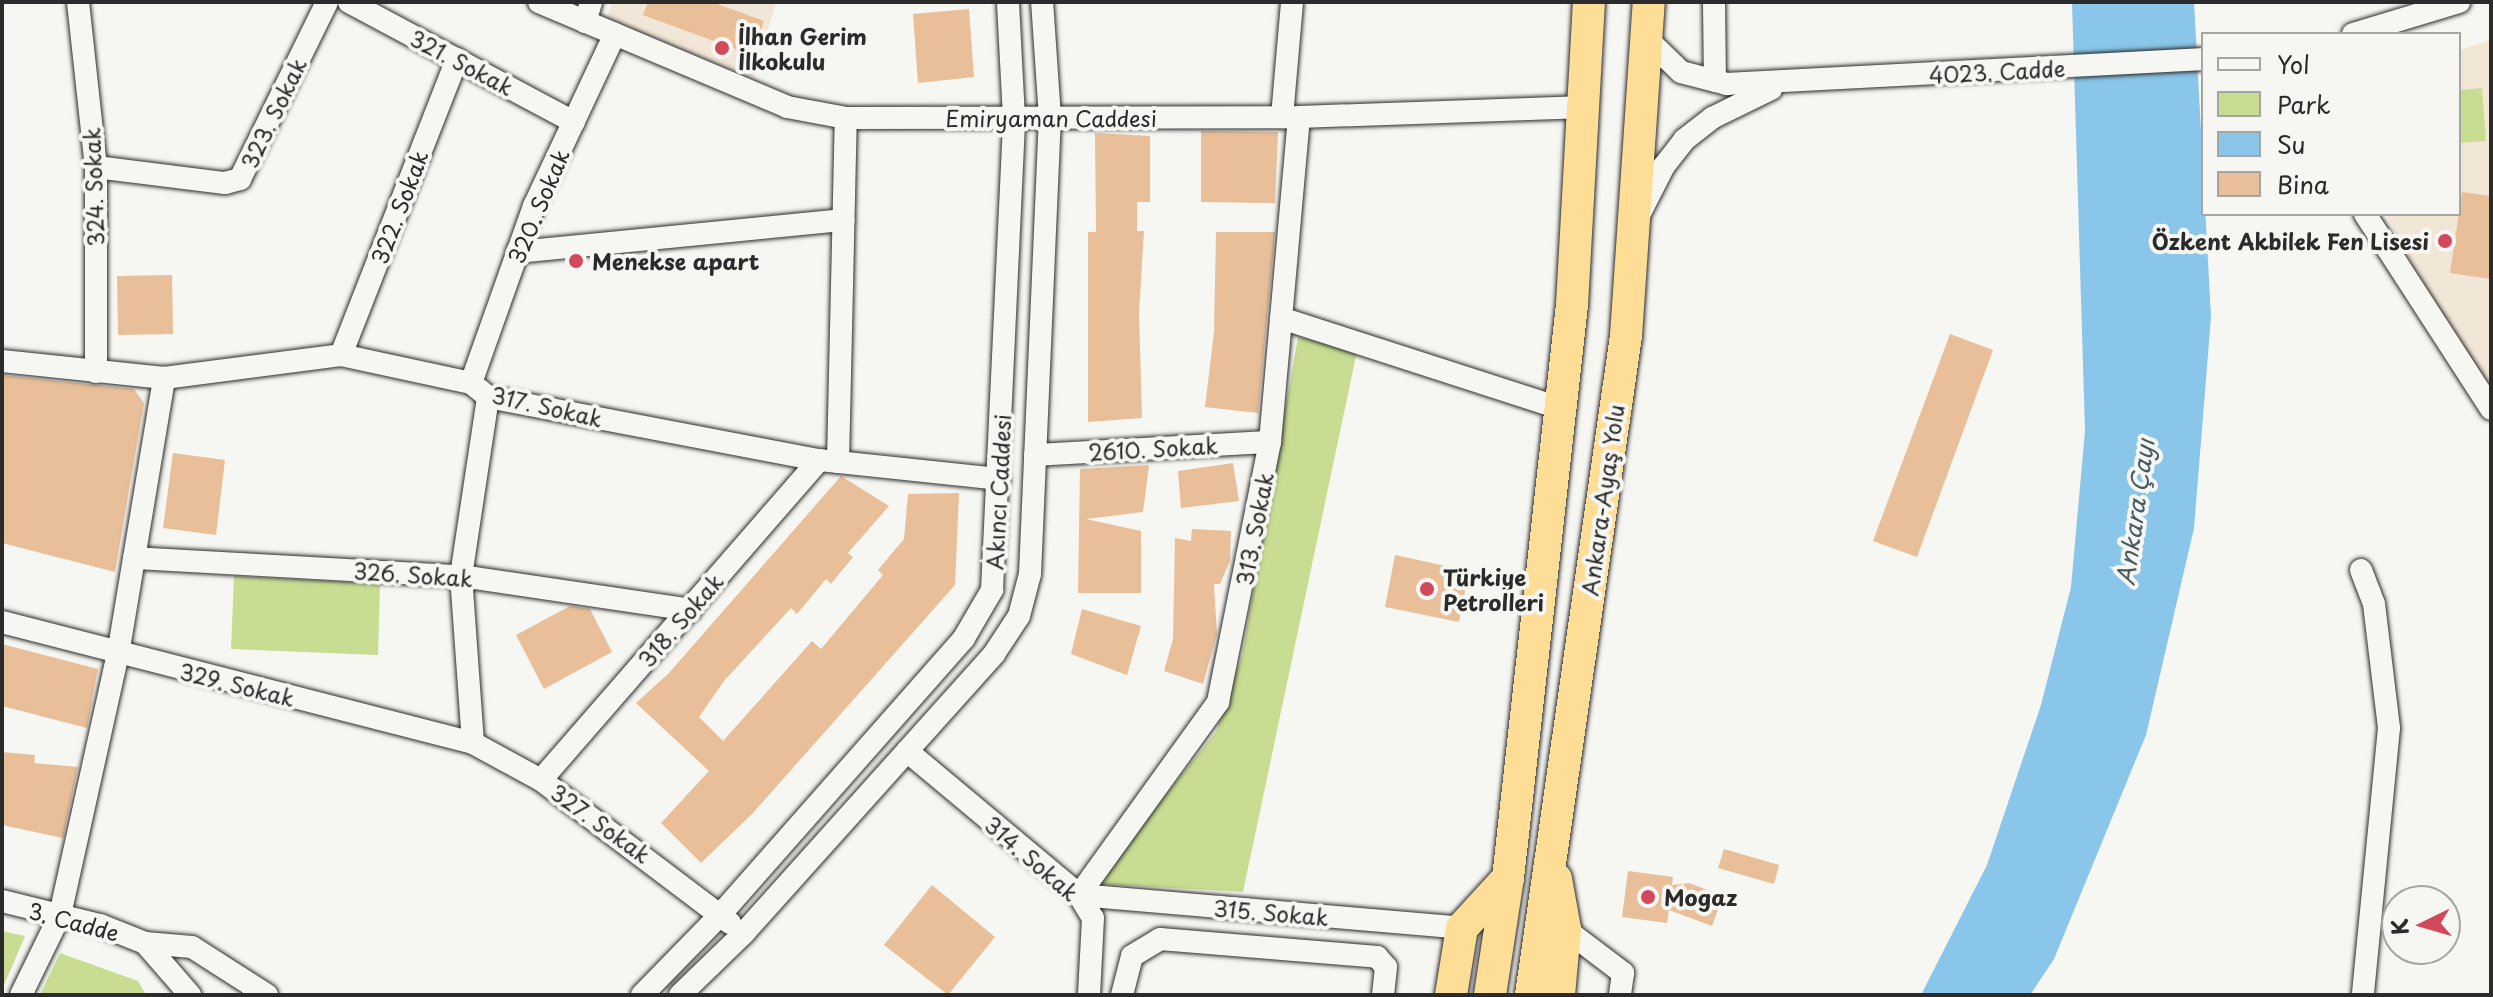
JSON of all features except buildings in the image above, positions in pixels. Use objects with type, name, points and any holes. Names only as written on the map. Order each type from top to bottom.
[{"type":"highway","points":[[1490,995],[1508,878],[1560,408],[1586,107],[1589,2]]},
{"type":"highway","name":"Ankara-Ayaş Yolu","points":[[1531,995],[1626,336],[1649,2]]},
{"type":"highway","points":[[1550,848],[1565,929],[1559,995]]},
{"type":"highway","points":[[1451,995],[1462,928],[1508,878]]},
{"type":"street","name":"324. Sokak","points":[[78,2],[96,167],[96,372]]},
{"type":"street","name":"323. Sokak","points":[[96,167],[225,183],[240,179],[327,2]]},
{"type":"street","name":"321. Sokak","points":[[349,2],[574,122]]},
{"type":"street","name":"Emiryaman Caddesi","points":[[539,2],[588,12],[615,34],[787,107],[846,118],[1291,117],[1586,107]]},
{"type":"street","name":"Akıncı Caddesi","points":[[642,995],[720,915],[975,624],[992,590],[1014,118],[1008,2]]},
{"type":"street","name":"Akıncı Caddesi","points":[[680,995],[743,934],[994,654],[1019,616],[1030,574],[1050,118],[1042,2]]},
{"type":"street","name":"313. Sokak","points":[[1079,895],[1218,702],[1270,442],[1281,318],[1291,117],[1292,2]]},
{"type":"street","points":[[1714,2],[1715,81]]},
{"type":"street","points":[[2360,32],[2459,2]]},
{"type":"street","name":"320. Sokak","points":[[473,743],[461,576],[480,390],[517,252],[615,34]]},
{"type":"street","name":"4023. Cadde","points":[[1648,40],[1681,72],[1715,81],[1791,82],[2201,59]]},
{"type":"street","name":"322. Sokak","points":[[341,355],[457,59]]},
{"type":"street","name":"4023. Cadde","points":[[1635,222],[1664,166],[1684,140],[1752,95],[1791,82]]},
{"type":"street","points":[[829,461],[846,118]]},
{"type":"street","points":[[2366,216],[2491,409]]},
{"type":"street","points":[[517,252],[843,220]]},
{"type":"street","points":[[1281,318],[1560,408]]},
{"type":"street","name":"317. Sokak","points":[[2,361],[164,378],[341,355],[480,390],[829,461],[999,479]]},
{"type":"street","points":[[21,995],[60,915],[118,654],[164,378]]},
{"type":"street","name":"2610. Sokak","points":[[1035,455],[1270,442]]},
{"type":"street","name":"318. Sokak","points":[[541,780],[690,610],[829,461]]},
{"type":"street","name":"326. Sokak","points":[[134,558],[461,576],[690,610]]},
{"type":"street","points":[[2361,570],[2374,604],[2389,728],[2363,995]]},
{"type":"street","name":"329. Sokak","points":[[2,622],[473,743]]},
{"type":"street","name":"327. Sokak","points":[[473,743],[541,780],[743,934]]},
{"type":"street","name":"314. Sokak","points":[[907,751],[1079,895],[1093,918],[1089,995]]},
{"type":"street","name":"315. Sokak","points":[[1079,895],[1462,928]]},
{"type":"street","name":"3. Cadde","points":[[2,901],[60,915],[145,943],[192,947],[268,993]]},
{"type":"street","points":[[1565,929],[1623,973],[1620,995]]},
{"type":"street","points":[[1122,995],[1132,956],[1160,939],[1377,957],[1386,967],[1383,995]]},
{"type":"street","name":"3. Cadde","points":[[145,943],[190,995]]},
{"type":"shaded area","name":"İlhan Gerim İlkokulu","points":[[612,2],[776,2],[754,78],[607,19]]},
{"type":"shaded area","name":"Özkent Akbilek Fen Lisesi","points":[[2491,40],[2491,390],[2414,269],[2387,216],[2461,216],[2461,49]]},
{"type":"green space","points":[[2482,88],[2486,141],[2461,143],[2461,90]]},
{"type":"green space","points":[[1298,337],[1357,351],[1243,892],[1102,884],[1127,843],[1216,732],[1242,656]]},
{"type":"green space","points":[[234,576],[380,584],[378,655],[231,649]]},
{"type":"green space","points":[[2,931],[25,936],[2,990]]},
{"type":"green space","points":[[60,953],[138,981],[146,995],[40,995]]},
{"type":"water","name":"Ankara Çayı","points":[[2072,2],[2194,2],[2201,132],[2201,216],[2206,216],[2211,317],[2194,528],[2146,735],[2054,959],[2030,995],[1921,995],[1987,865],[2041,705],[2071,587],[2085,431]]},
{"type":"place","name":"İlhan Gerim İlkokulu","points":[[722,48]]},
{"type":"place","name":"Özkent Akbilek Fen Lisesi","points":[[2445,241]]},
{"type":"place","name":"Menekse apart","points":[[576,261]]},
{"type":"place","name":"Türkiye Petrolleri","points":[[1427,589]]},
{"type":"place","name":"Mogaz","points":[[1648,897]]}]
